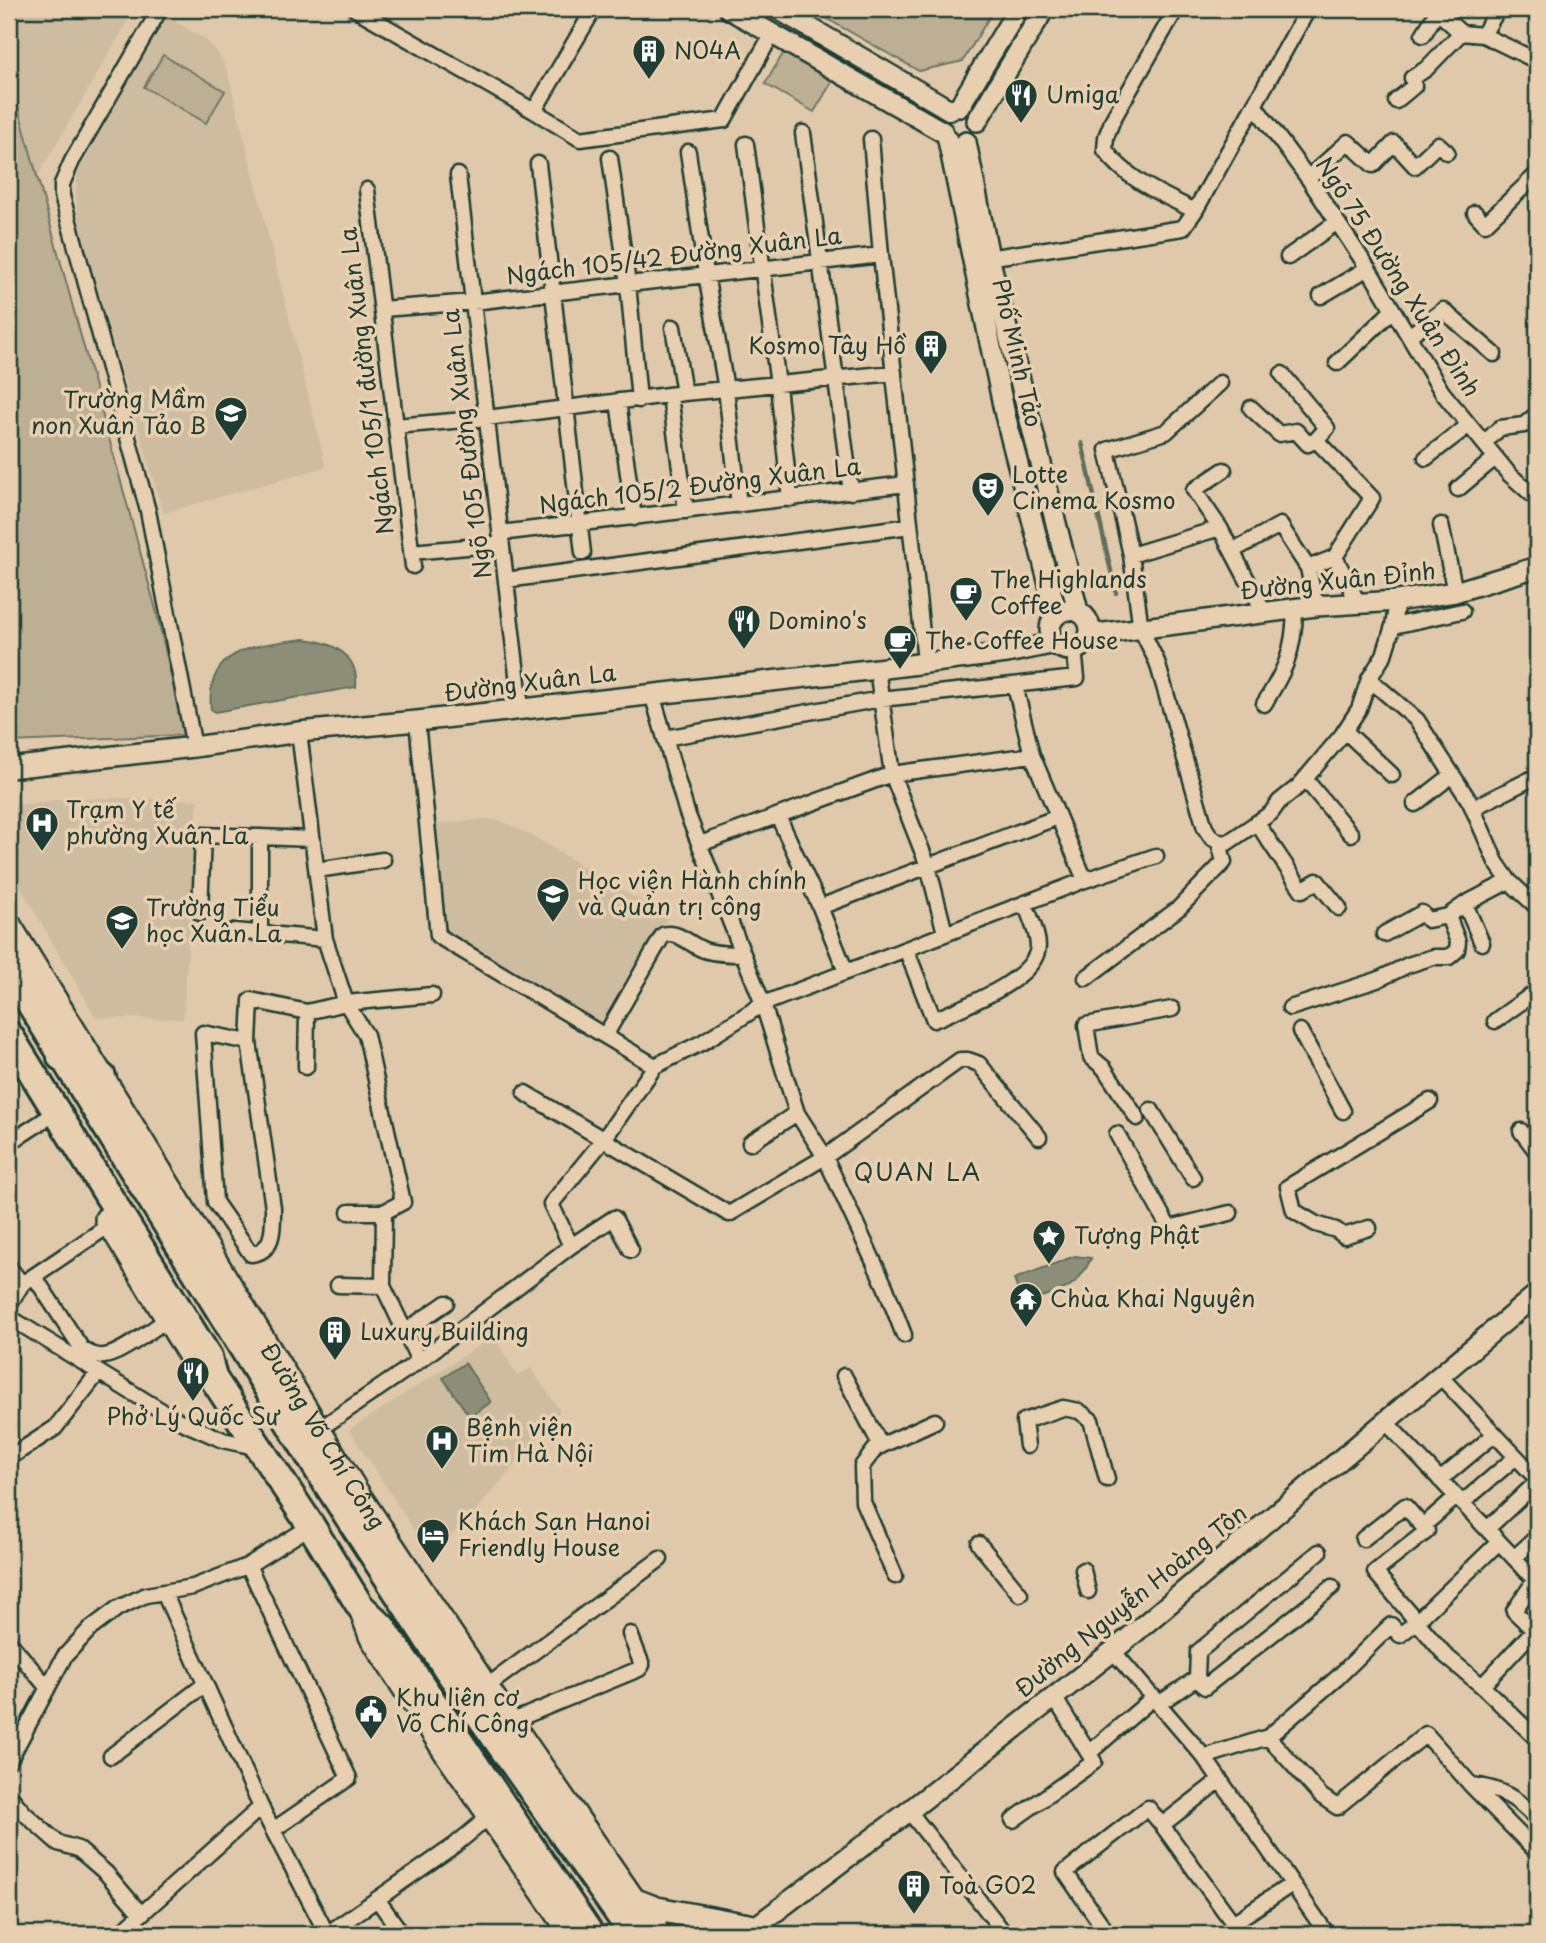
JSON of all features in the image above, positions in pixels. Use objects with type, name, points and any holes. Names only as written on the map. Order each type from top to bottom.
[{"type":"highway","name":"Đường Võ Chí Công","points":[[9,969],[61,1058],[322,1476],[447,1669],[648,1933]]},
{"type":"highway","points":[[9,1035],[208,1357],[213,1378],[311,1526],[360,1606],[382,1627],[590,1934]]},
{"type":"highway","points":[[61,1058],[102,1077]]},
{"type":"main road","name":"Đường Võ Chí Công","points":[[9,925],[318,1430],[486,1687],[633,1900],[648,1933]]},
{"type":"main road","points":[[9,1058],[196,1365],[213,1378]]},
{"type":"main road","points":[[360,1606],[371,1636],[572,1934]]},
{"type":"main road","points":[[633,1900],[657,1909],[751,1932]]},
{"type":"street","points":[[160,9],[72,161],[62,184],[62,196],[148,511],[194,747]]},
{"type":"street","points":[[355,9],[580,139],[724,120],[772,33]]},
{"type":"street","points":[[729,9],[953,138],[975,135],[977,121],[1045,9]]},
{"type":"street","points":[[778,9],[955,108],[969,110],[977,121]]},
{"type":"street","points":[[953,138],[943,117],[955,108],[1018,9]]},
{"type":"street","points":[[1176,9],[1113,119],[1106,137],[1105,150],[1116,165],[1130,177],[1195,211]]},
{"type":"street","points":[[980,259],[1183,228],[1308,9]]},
{"type":"street","points":[[1483,34],[1498,9]]},
{"type":"street","points":[[534,111],[591,10]]},
{"type":"street","points":[[1423,35],[1438,10],[1461,33],[1483,34],[1537,61]]},
{"type":"street","points":[[1396,101],[1414,86],[1412,78],[1426,69],[1461,33]]},
{"type":"street","name":"Ngõ 75 Đường Xuân Đỉnh","points":[[1254,105],[1308,178],[1368,268],[1442,392],[1508,474],[1537,499]]},
{"type":"street","points":[[803,132],[851,492]]},
{"type":"street","name":"Phố Minh Tảo","points":[[953,138],[980,259],[1078,611]]},
{"type":"street","points":[[871,139],[925,661]]},
{"type":"street","points":[[1308,178],[1348,142],[1373,165],[1394,143],[1415,166],[1437,144],[1447,152]]},
{"type":"street","points":[[746,144],[778,385],[790,499]]},
{"type":"street","points":[[688,152],[726,389],[739,505]]},
{"type":"street","points":[[610,158],[628,284],[639,400]]},
{"type":"street","points":[[538,164],[583,553]]},
{"type":"street","points":[[1475,212],[1485,224],[1537,174]]},
{"type":"street","name":"Ngõ 105 Đường Xuân La","points":[[458,175],[521,708]]},
{"type":"street","name":"Ngách 105/1 đường Xuân La","points":[[368,190],[412,559],[501,538]]},
{"type":"street","points":[[1288,257],[1337,222]]},
{"type":"street","name":"Ngách 105/42 Đường Xuân La","points":[[382,309],[473,302],[881,255]]},
{"type":"street","name":"Phố Minh Tảo","points":[[980,259],[1005,415],[1057,615]]},
{"type":"street","points":[[1321,296],[1368,268]]},
{"type":"street","points":[[1338,363],[1393,310]]},
{"type":"street","points":[[1409,336],[1443,310],[1494,354]]},
{"type":"street","points":[[673,327],[686,511]]},
{"type":"street","points":[[396,426],[894,373]]},
{"type":"street","points":[[1251,408],[1279,435],[1296,431],[1308,444],[1327,428],[1282,374]]},
{"type":"street","points":[[1220,383],[1166,432],[1107,450],[1131,555],[1141,629],[1157,662],[1205,828],[1211,836],[1219,842],[1227,843],[1271,813],[1279,802],[1300,786],[1345,730],[1359,709],[1369,679],[1384,655],[1397,601]]},
{"type":"street","points":[[618,401],[634,517]]},
{"type":"street","points":[[1484,443],[1500,428],[1524,425],[1537,414]]},
{"type":"street","points":[[1426,458],[1469,425]]},
{"type":"street","points":[[1308,568],[1335,557],[1372,498],[1316,440]]},
{"type":"street","points":[[1458,489],[1495,458]]},
{"type":"street","points":[[1224,470],[1194,491],[1220,528],[1265,614]]},
{"type":"street","name":"Ngách 105/2 Đường Xuân La","points":[[501,538],[580,524],[906,484]]},
{"type":"street","points":[[1232,551],[1280,525],[1308,568],[1317,606]]},
{"type":"street","points":[[1393,626],[1459,601],[1441,525]]},
{"type":"street","points":[[506,580],[910,527]]},
{"type":"street","points":[[1131,555],[1220,528]]},
{"type":"street","points":[[1335,557],[1358,603]]},
{"type":"street","name":"Đường Xuân Đỉnh","points":[[1141,629],[1317,606],[1397,601],[1459,601],[1537,567]]},
{"type":"street","points":[[665,738],[881,699],[1077,678],[1065,646],[1051,634],[1051,627],[1057,615],[1069,610],[1078,611],[1089,623],[1089,635],[1082,646],[1065,646]]},
{"type":"street","points":[[1264,704],[1284,672],[1294,638],[1295,610]]},
{"type":"street","points":[[1089,635],[1141,629]]},
{"type":"street","name":"Đường Xuân La","points":[[9,768],[299,732],[417,721],[1065,646]]},
{"type":"street","points":[[877,669],[892,774],[928,866],[945,933]]},
{"type":"street","points":[[1369,679],[1417,720],[1473,808],[1496,862],[1509,881],[1537,906]]},
{"type":"street","points":[[1015,686],[1032,755],[1085,880]]},
{"type":"street","points":[[652,694],[687,813],[763,1004],[797,1113],[825,1157],[885,1286],[904,1335]]},
{"type":"street","points":[[417,721],[438,936],[655,1066]]},
{"type":"street","points":[[1345,730],[1392,775]]},
{"type":"street","points":[[299,732],[326,939],[346,1003],[366,1035],[403,1202],[384,1212],[349,1212]]},
{"type":"street","points":[[700,844],[892,774],[1032,755]]},
{"type":"street","points":[[1415,804],[1452,775]]},
{"type":"street","points":[[1473,808],[1537,776]]},
{"type":"street","points":[[1305,779],[1351,834]]},
{"type":"street","points":[[778,816],[820,907],[846,972]]},
{"type":"street","points":[[820,907],[1058,817]]},
{"type":"street","points":[[1257,823],[1302,890],[1318,881],[1339,908]]},
{"type":"street","points":[[200,913],[203,835],[313,839]]},
{"type":"street","points":[[260,837],[260,932]]},
{"type":"street","points":[[1086,978],[1180,908],[1224,862],[1219,842]]},
{"type":"street","points":[[571,1246],[551,1204],[604,1139],[655,1066],[702,1042],[763,1004],[1085,880],[1156,856]]},
{"type":"street","points":[[317,870],[383,860]]},
{"type":"street","points":[[1384,934],[1422,913],[1428,920],[1448,916],[1509,881]]},
{"type":"street","points":[[906,948],[934,1020],[1016,979],[1035,960],[1038,945],[1024,904]]},
{"type":"street","points":[[1465,904],[1482,943]]},
{"type":"street","points":[[1290,1008],[1377,980],[1433,957],[1450,957],[1457,950],[1458,942],[1448,916]]},
{"type":"street","points":[[234,931],[326,939]]},
{"type":"street","points":[[605,1036],[663,935],[676,935],[702,950],[743,954]]},
{"type":"street","points":[[1495,1021],[1537,990]]},
{"type":"street","points":[[249,1042],[203,1033],[215,1202],[251,1254],[256,1254],[268,1245],[272,1237],[273,1208],[249,1042],[251,1000],[307,1012],[346,1003],[432,995]]},
{"type":"street","points":[[1137,1118],[1104,1068],[1091,1057],[1086,1025],[1172,1009]]},
{"type":"street","points":[[306,1067],[307,1012]]},
{"type":"street","points":[[1300,1031],[1343,1111]]},
{"type":"street","points":[[524,1093],[729,1214],[825,1157],[960,1060],[979,1064],[1039,1137]]},
{"type":"street","points":[[1369,1228],[1344,1236],[1336,1230],[1316,1224],[1294,1211],[1288,1187],[1430,1101]]},
{"type":"street","points":[[1151,1110],[1193,1178]]},
{"type":"street","points":[[750,1143],[797,1113]]},
{"type":"street","points":[[9,1143],[46,1119]]},
{"type":"street","points":[[1521,1130],[1537,1152]]},
{"type":"street","points":[[1117,1134],[1170,1228],[1230,1213]]},
{"type":"street","points":[[384,1212],[383,1286],[419,1361]]},
{"type":"street","points":[[318,1430],[419,1361],[571,1246],[614,1218],[631,1250]]},
{"type":"street","points":[[9,1305],[28,1280],[111,1224]]},
{"type":"street","points":[[9,1268],[28,1280],[82,1349],[94,1355],[105,1356],[126,1346],[168,1319]]},
{"type":"street","points":[[338,1286],[383,1286]]},
{"type":"street","name":"Đường Nguyễn Hoàng Tôn","points":[[751,1932],[1113,1651],[1537,1294]]},
{"type":"street","points":[[405,1331],[446,1303]]},
{"type":"street","points":[[9,1317],[175,1419],[223,1440],[260,1448]]},
{"type":"street","points":[[9,1458],[55,1428],[98,1373]]},
{"type":"street","points":[[844,1376],[881,1446]]},
{"type":"street","points":[[1439,1376],[1537,1480],[1487,1530]]},
{"type":"street","points":[[1027,1447],[1024,1421],[1063,1408],[1079,1411],[1091,1420],[1107,1479]]},
{"type":"street","points":[[895,1576],[863,1502],[862,1466],[876,1448],[935,1421]]},
{"type":"street","points":[[1385,1421],[1536,1579],[1514,1611],[1536,1631],[1482,1686]]},
{"type":"street","points":[[1440,1480],[1495,1434]]},
{"type":"street","points":[[1423,1526],[1516,1457]]},
{"type":"street","points":[[1363,1539],[1405,1506],[1423,1526],[1427,1531],[1375,1572],[1446,1656],[1537,1739]]},
{"type":"street","points":[[9,1761],[64,1657],[90,1629],[118,1608],[146,1595],[193,1587],[248,1565],[311,1526]]},
{"type":"street","points":[[1514,1558],[1537,1537]]},
{"type":"street","points":[[1204,1757],[1268,1737],[1337,1678],[1391,1625],[1400,1635],[1416,1622],[1499,1542]]},
{"type":"street","points":[[979,1544],[1020,1594]]},
{"type":"street","points":[[1319,1552],[1199,1652],[1197,1678],[1205,1687],[1332,1587]]},
{"type":"street","points":[[486,1687],[660,1559]]},
{"type":"street","points":[[248,1565],[349,1778],[273,1830]]},
{"type":"street","points":[[1083,1570],[1088,1591]]},
{"type":"street","points":[[164,1593],[261,1807],[327,1934],[455,1844],[490,1816]]},
{"type":"street","points":[[510,1722],[639,1669],[642,1665],[630,1634]]},
{"type":"street","points":[[9,1642],[47,1687]]},
{"type":"street","points":[[1113,1651],[1204,1757],[1327,1934]]},
{"type":"street","points":[[1089,1753],[1157,1700],[1197,1678]]},
{"type":"street","points":[[111,1756],[204,1685]]},
{"type":"street","points":[[1013,1820],[1094,1762],[1054,1697]]},
{"type":"street","points":[[1268,1737],[1321,1796],[1337,1807],[1426,1734],[1471,1785],[1537,1852]]},
{"type":"street","points":[[1162,1825],[1220,1780]]},
{"type":"street","points":[[1471,1785],[1508,1793],[1537,1820]]},
{"type":"street","points":[[9,1795],[24,1814],[58,1843],[78,1849],[106,1873],[141,1914]]},
{"type":"street","points":[[119,1934],[261,1807]]},
{"type":"street","points":[[1108,1934],[1065,1872],[1148,1808],[1233,1923],[1292,1884]]},
{"type":"street","points":[[909,1811],[1005,1934]]},
{"type":"street","points":[[377,1899],[402,1934]]},
{"type":"shaded area","points":[[9,9],[135,9],[37,177],[9,74]]},
{"type":"shaded area","points":[[810,9],[994,9],[963,61],[919,71]]},
{"type":"shaded area","points":[[166,16],[206,40],[218,53],[228,73],[326,467],[163,513],[79,224],[76,197],[77,173],[84,155]]},
{"type":"shaded area","points":[[784,52],[833,80],[814,112],[765,84]]},
{"type":"shaded area","points":[[163,55],[225,91],[206,123],[144,87]]},
{"type":"shaded area","points":[[9,74],[155,606],[185,735],[9,742]]},
{"type":"shaded area","points":[[304,639],[324,643],[342,652],[353,666],[356,687],[215,712],[211,709],[211,688],[216,673],[225,661],[252,647]]},
{"type":"shaded area","name":"Trường Tiểu học Xuân La","points":[[67,799],[198,800],[183,1019],[96,1018],[9,867],[9,806]]},
{"type":"shaded area","name":"Học viện Hành chính và Quản trị công","points":[[487,819],[501,821],[531,835],[669,915],[604,1027],[444,934],[435,824]]},
{"type":"shaded area","points":[[1075,1256],[1091,1258],[1072,1285],[1055,1293],[1022,1302],[1014,1279]]},
{"type":"shaded area","name":"Bệnh viện Tim Hà Nội","points":[[494,1336],[517,1376],[531,1368],[560,1411],[475,1512],[431,1556],[349,1430]]},
{"type":"shaded area","points":[[465,1363],[491,1402],[470,1417],[443,1378]]},
{"type":"waterway","points":[[1082,443],[1116,593]]},
{"type":"place","name":"N04A","points":[[649,81]]},
{"type":"place","name":"Umiga","points":[[1021,125]]},
{"type":"place","name":"Kosmo Tây Hồ","points":[[931,376]]},
{"type":"place","name":"Trường Mầm non Xuân Tảo B","points":[[231,443]]},
{"type":"place","name":"Lotte Cinema Kosmo","points":[[988,518]]},
{"type":"place","name":"The Highlands Coffee","points":[[966,623]]},
{"type":"place","name":"Domino's","points":[[744,651]]},
{"type":"place","name":"The Coffee House","points":[[900,671]]},
{"type":"place","name":"Trạm Y tế phường Xuân La","points":[[42,853]]},
{"type":"place","name":"Học viện Hành chính và Quản trị công","points":[[553,924]]},
{"type":"place","name":"Trường Tiểu học Xuân La","points":[[122,951]]},
{"type":"place","name":"Tượng Phật","points":[[1049,1266]]},
{"type":"place","name":"Chùa Khai Nguyên","points":[[1026,1329]]},
{"type":"place","name":"Luxury Building","points":[[335,1362]]},
{"type":"place","name":"Phở Lý Quốc Sư","points":[[193,1403]]},
{"type":"place","name":"Bệnh viện Tim Hà Nội","points":[[442,1471]]},
{"type":"place","name":"Khách Sạn Hanoi Friendly House","points":[[433,1565]]},
{"type":"place","name":"Khu liên cơ Võ Chí Công","points":[[371,1741]]},
{"type":"place","name":"Toà G02","points":[[914,1916]]},
{"type":"district","name":"QUAN LA","points":[[918,1173]]}]
